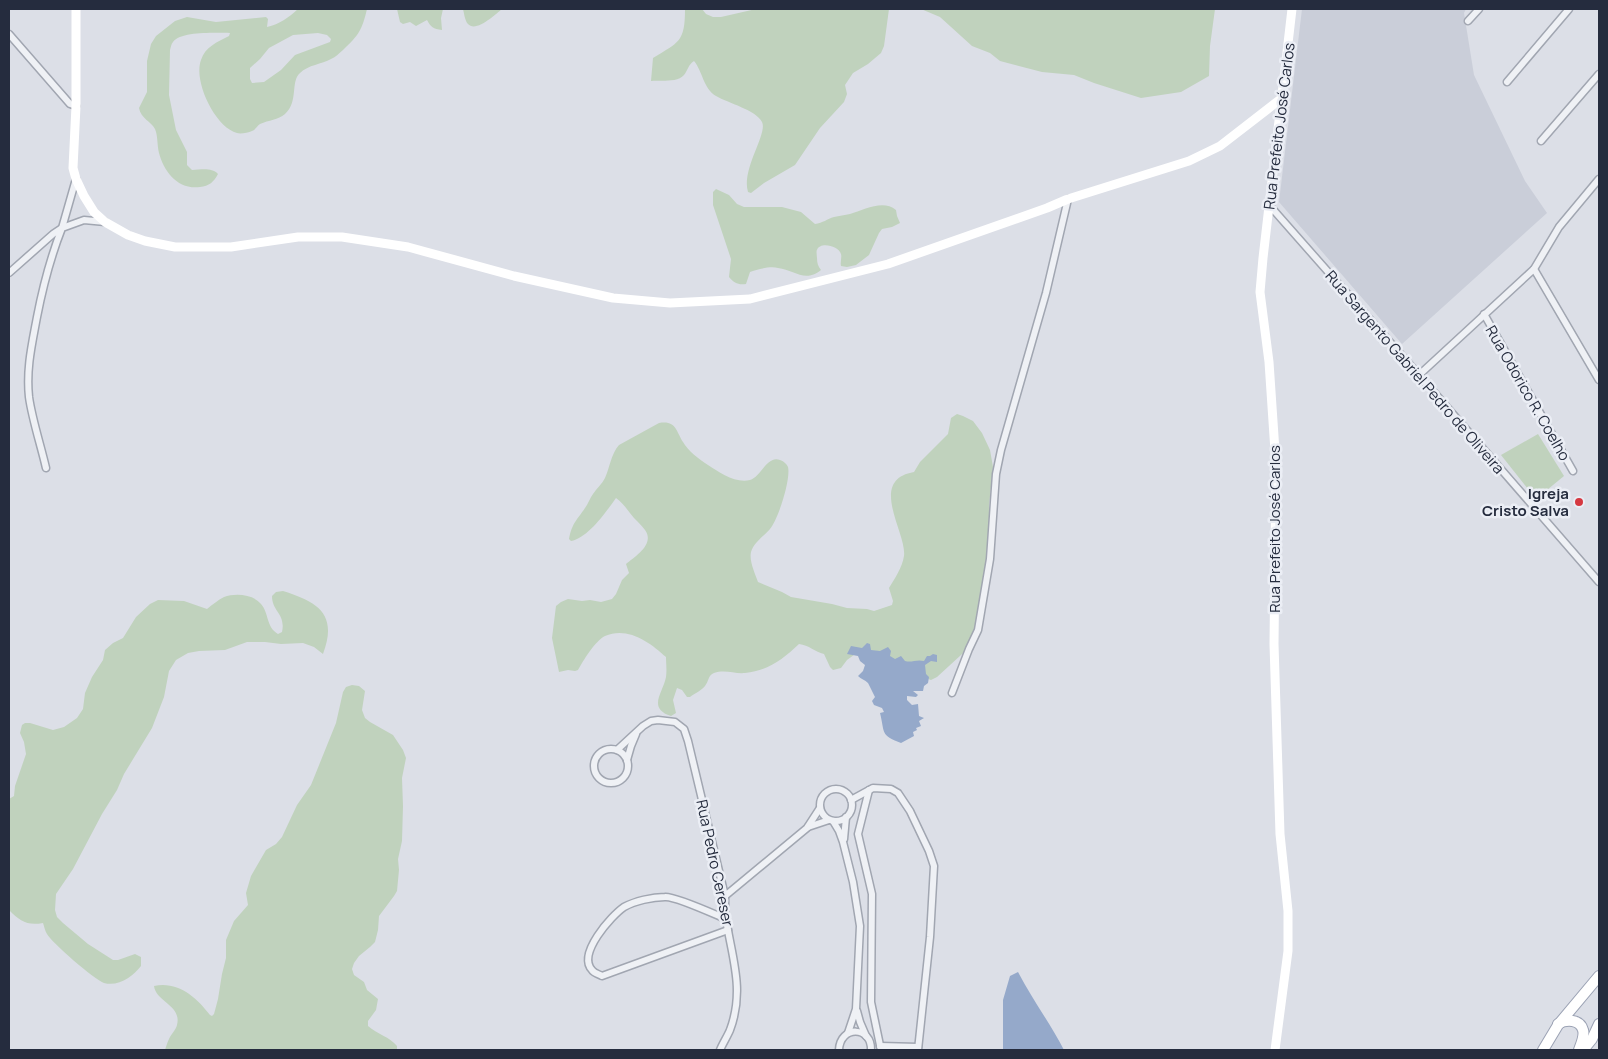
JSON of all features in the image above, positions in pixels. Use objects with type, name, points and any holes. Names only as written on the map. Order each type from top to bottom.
[{"type":"main road","points":[[1543,1050],[1558,1024],[1599,976]]},
{"type":"main road","points":[[1558,1024],[1567,1020],[1580,1024],[1584,1029],[1581,1050]]},
{"type":"main road","points":[[1581,1050],[1592,1039],[1599,1024]]},
{"type":"street","points":[[76,9],[76,106],[73,168],[84,196],[94,212],[105,222],[128,235],[145,241],[175,247],[231,247],[298,237],[342,236],[408,247],[514,276],[613,298],[670,303],[750,298],[888,264],[1068,199],[1189,161],[1220,146],[1282,98]]},
{"type":"street","name":"Rua Prefeito José Carlos","points":[[1275,1050],[1284,993],[1288,943],[1288,911],[1280,834],[1274,644],[1276,466],[1269,362],[1260,292],[1292,9]]},
{"type":"street","points":[[1468,21],[1479,9]]},
{"type":"street","points":[[1507,82],[1568,9]]},
{"type":"street","points":[[9,34],[70,104],[76,106]]},
{"type":"street","points":[[1541,141],[1599,74]]},
{"type":"street","points":[[46,468],[29,398],[29,357],[54,246],[62,228],[76,179]]},
{"type":"street","points":[[1419,374],[1534,269],[1559,227],[1599,179]]},
{"type":"street","points":[[952,693],[978,630],[990,559],[996,474],[1001,450],[1046,293],[1068,199]]},
{"type":"street","name":"Rua Sargento Gabriel Pedro de Oliveira","points":[[1270,206],[1419,374],[1599,582]]},
{"type":"street","points":[[9,274],[62,228],[84,220],[105,222]]},
{"type":"street","points":[[1534,269],[1599,380]]},
{"type":"street","name":"Rua Odorico R. Coelho","points":[[1484,314],[1573,471]]},
{"type":"street","name":"Rua Pedro Cereser","points":[[617,750],[651,721],[675,722],[684,729],[725,896],[726,919],[737,973],[737,996],[730,1030],[720,1050]]},
{"type":"street","points":[[627,760],[617,750],[604,751],[597,757],[595,765],[600,778],[607,782],[612,782],[620,780],[626,773],[630,746],[636,733]]},
{"type":"street","points":[[807,828],[831,820],[842,820],[846,817],[851,809],[851,800],[844,790],[834,788],[824,793],[819,802],[824,817],[831,820],[844,842],[860,926],[856,1009],[848,1033]]},
{"type":"street","points":[[851,800],[869,790],[882,788],[891,789],[898,793],[910,811],[934,866],[930,937],[918,1049],[881,1048],[871,1002],[872,894],[858,834],[869,790]]},
{"type":"street","points":[[725,896],[807,828],[820,808]]},
{"type":"street","points":[[844,842],[846,817]]},
{"type":"street","points":[[726,919],[667,896],[637,902],[626,906],[605,925],[590,952],[588,962],[591,969],[602,976],[728,930]]},
{"type":"street","points":[[856,1009],[870,1042],[870,1050]]},
{"type":"street","points":[[839,1050],[843,1037],[848,1033],[861,1033],[866,1036]]},
{"type":"shaded area","points":[[1302,9],[1466,9],[1464,13],[1474,75],[1525,181],[1547,213],[1402,344],[1279,202]]},
{"type":"green space","points":[[298,9],[367,9],[359,32],[343,50],[333,58],[307,68],[300,73],[295,81],[292,103],[285,114],[260,124],[248,132],[237,133],[221,122],[208,102],[200,79],[199,69],[203,55],[208,48],[229,36],[230,33],[191,34],[177,38],[172,43],[170,50],[169,95],[176,130],[187,152],[187,165],[192,170],[209,170],[218,174],[206,186],[192,187],[179,183],[164,167],[159,153],[155,129],[142,115],[139,108],[147,92],[147,61],[151,44],[156,36],[175,21],[187,17],[216,22],[266,17],[268,19],[267,27],[287,18]],"holes":[[[318,33],[327,35],[331,39],[330,42],[295,55],[281,70],[264,82],[252,83],[250,68],[269,48],[293,35]]]},
{"type":"green space","points":[[397,9],[443,9],[441,18],[442,30],[433,27],[427,20],[416,26],[410,22],[403,24],[400,22]]},
{"type":"green space","points":[[463,9],[502,9],[481,25],[472,26],[467,23]]},
{"type":"green space","points":[[685,9],[702,9],[706,14],[713,17],[721,17],[756,9],[889,9],[884,46],[881,53],[853,73],[845,85],[847,94],[844,102],[820,128],[795,165],[751,193],[748,192],[748,173],[763,128],[759,118],[748,110],[721,99],[712,93],[708,89],[694,61],[681,78],[651,81],[653,58],[675,44],[682,35]]},
{"type":"green space","points":[[921,9],[1215,9],[1210,46],[1209,76],[1181,92],[1141,98],[1074,75],[1042,72],[1000,61],[990,53],[972,46],[940,17]]},
{"type":"green space","points":[[716,189],[729,195],[737,204],[744,207],[782,207],[801,212],[815,224],[879,205],[885,205],[896,210],[900,223],[882,229],[869,255],[856,265],[841,266],[840,251],[825,245],[819,247],[817,252],[817,263],[821,270],[815,274],[805,276],[775,267],[750,272],[746,284],[738,284],[729,277],[731,259],[713,205],[713,192]]},
{"type":"green space","points":[[957,414],[973,421],[982,433],[990,450],[993,467],[989,506],[990,541],[973,644],[937,677],[931,680],[858,652],[847,660],[841,668],[833,670],[824,654],[799,644],[781,659],[761,670],[745,673],[722,671],[712,674],[704,687],[690,697],[687,697],[682,690],[677,688],[673,700],[676,713],[671,716],[664,713],[658,704],[666,677],[666,657],[638,637],[622,633],[613,633],[605,636],[593,647],[578,670],[559,672],[552,638],[556,606],[568,599],[601,602],[612,599],[622,580],[629,573],[626,564],[643,549],[648,540],[645,530],[616,498],[590,530],[577,539],[571,541],[569,539],[575,522],[605,478],[612,456],[619,445],[659,423],[669,423],[675,427],[691,452],[717,471],[733,479],[750,480],[758,475],[771,461],[775,459],[784,462],[788,467],[788,480],[780,509],[770,529],[752,548],[751,552],[752,563],[758,582],[791,597],[847,608],[874,611],[892,605],[893,601],[889,588],[900,569],[904,556],[892,508],[891,496],[893,485],[900,477],[914,472],[920,462],[948,434],[951,418]]},
{"type":"green space","points":[[1538,434],[1564,476],[1536,499],[1501,455]]},
{"type":"green space","points":[[283,591],[306,600],[322,612],[328,629],[323,654],[314,647],[303,643],[247,642],[225,650],[188,653],[176,660],[169,671],[164,697],[152,728],[124,774],[73,869],[56,894],[55,910],[57,917],[88,944],[113,960],[135,954],[141,957],[141,966],[130,977],[120,982],[104,983],[56,945],[47,934],[43,923],[32,924],[24,922],[9,910],[9,799],[14,796],[15,786],[26,754],[20,733],[22,725],[30,723],[53,730],[64,727],[77,718],[83,709],[85,693],[92,677],[103,660],[105,650],[123,638],[136,617],[150,604],[158,600],[184,601],[207,609],[224,597],[233,595],[249,596],[261,604],[271,628],[278,634],[282,632],[283,626],[281,616],[274,606],[272,596],[276,592]]},
{"type":"green space","points":[[352,685],[359,686],[365,691],[362,710],[365,718],[393,735],[406,758],[402,778],[402,841],[398,859],[397,891],[379,916],[375,942],[359,956],[352,969],[354,975],[364,982],[367,990],[378,999],[376,1010],[368,1021],[368,1026],[394,1043],[397,1046],[397,1050],[165,1050],[176,1027],[178,1018],[172,1008],[159,996],[154,986],[163,985],[179,988],[199,1002],[210,1015],[214,1014],[226,958],[226,940],[234,921],[248,905],[246,893],[251,876],[266,850],[276,844],[282,837],[297,805],[311,785],[336,723],[343,692],[346,687]]},
{"type":"water","points":[[867,643],[870,644],[871,650],[880,651],[888,647],[891,651],[890,656],[895,659],[901,656],[905,661],[924,661],[927,656],[937,655],[937,662],[931,661],[925,665],[926,674],[929,677],[923,691],[913,691],[918,695],[916,697],[907,696],[907,700],[912,705],[918,704],[919,716],[924,718],[919,721],[921,726],[913,732],[914,736],[901,743],[890,738],[884,732],[880,713],[884,712],[882,708],[874,705],[872,701],[875,697],[868,683],[858,676],[863,671],[865,665],[858,656],[847,654],[851,646],[862,648]]},
{"type":"water","points":[[1018,972],[1064,1050],[1003,1050],[1003,1000],[1010,976]]},
{"type":"place","name":"Igreja Cristo Salva","points":[[1579,502]]}]
